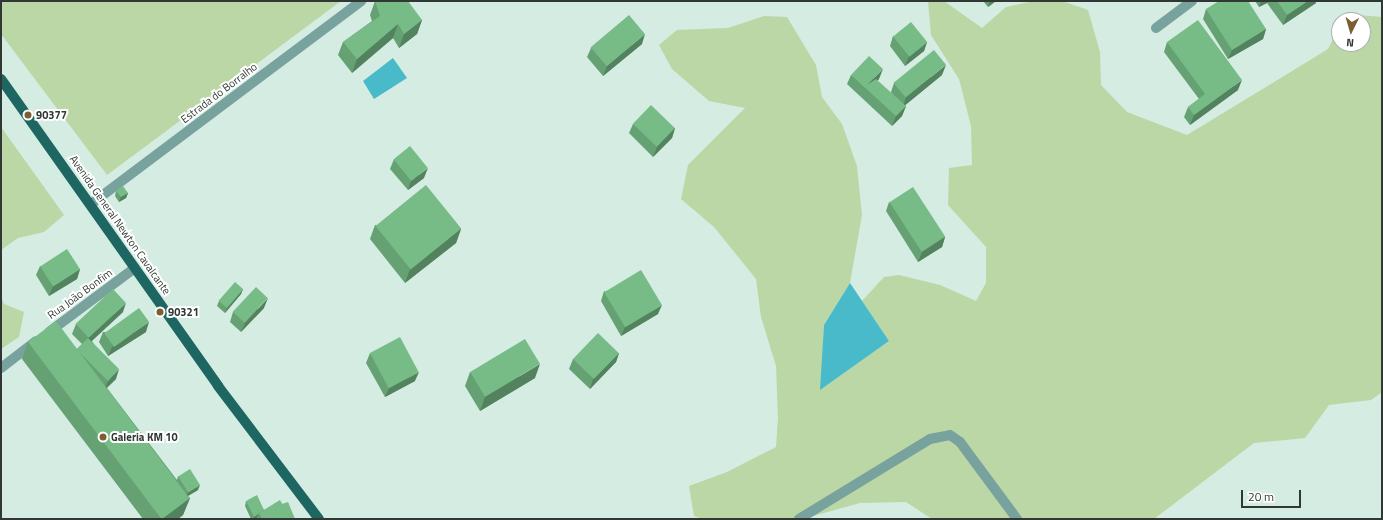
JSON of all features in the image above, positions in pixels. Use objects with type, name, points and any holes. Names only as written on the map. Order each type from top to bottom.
[{"type":"main road","name":"Avenida General Newton Cavalcante","points":[[1,79],[91,204],[218,386],[319,519]]},
{"type":"street","name":"Estrada do Borralho","points":[[91,204],[361,1]]},
{"type":"street","points":[[1156,28],[1192,1]]},
{"type":"street","name":"Rua João Bonfim","points":[[1,368],[135,268]]},
{"type":"street","points":[[799,519],[930,439],[950,435],[960,442],[1017,519]]},
{"type":"green space","points":[[1,1],[341,1],[107,175],[1,34]]},
{"type":"green space","points":[[928,1],[944,1],[982,28],[1006,7],[1034,1],[1062,1],[1088,10],[1100,52],[1101,85],[1127,112],[1187,135],[1328,49],[1331,43],[1331,52],[1371,52],[1371,16],[1382,17],[1382,392],[1371,400],[1329,405],[1305,438],[1254,443],[1154,519],[932,519],[906,502],[860,503],[802,519],[703,519],[694,516],[689,486],[727,472],[776,447],[778,418],[776,366],[761,317],[756,279],[714,227],[681,199],[688,165],[745,108],[709,101],[672,69],[659,45],[677,30],[728,28],[764,16],[787,17],[816,65],[822,97],[842,124],[857,166],[862,215],[850,283],[824,325],[821,389],[889,341],[862,301],[884,277],[899,275],[940,285],[976,301],[986,283],[986,247],[948,205],[949,168],[972,165],[971,126],[959,79],[931,35]]},
{"type":"green space","points":[[1,127],[64,215],[44,232],[18,238],[1,250]]},
{"type":"green space","points":[[1,297],[4,304],[24,312],[19,337],[1,349]]},
{"type":"water","points":[[393,58],[407,78],[374,99],[363,81]]},
{"type":"water","points":[[850,283],[889,341],[820,390],[824,325]]},
{"type":"building","points":[[375,1],[408,1],[422,20],[404,34],[398,24],[357,59],[343,42],[380,16]]},
{"type":"building","points":[[1219,1],[1248,1],[1266,29],[1232,50],[1206,9]]},
{"type":"building","points":[[1277,1],[1308,1],[1287,15]]},
{"type":"building","points":[[629,15],[645,34],[607,66],[591,47]]},
{"type":"building","points":[[1198,20],[1242,80],[1194,115],[1188,107],[1205,94],[1167,42]]},
{"type":"building","points":[[911,22],[927,42],[909,57],[893,36]]},
{"type":"building","points":[[934,50],[946,65],[906,97],[894,83]]},
{"type":"building","points":[[869,56],[883,69],[867,85],[876,79],[906,106],[896,116],[851,75]]},
{"type":"building","points":[[651,105],[675,128],[657,147],[633,124]]},
{"type":"building","points":[[410,146],[428,168],[411,181],[394,159]]},
{"type":"building","points":[[426,185],[461,229],[411,269],[375,226]]},
{"type":"building","points":[[123,186],[128,193],[121,197],[116,191]]},
{"type":"building","points":[[913,187],[945,236],[922,252],[890,202]]},
{"type":"building","points":[[67,249],[80,269],[53,287],[40,266]]},
{"type":"building","points":[[641,270],[662,305],[625,327],[604,292]]},
{"type":"building","points":[[235,282],[243,289],[227,308],[219,301]]},
{"type":"building","points":[[256,287],[268,298],[245,323],[233,312]]},
{"type":"building","points":[[113,289],[126,303],[89,338],[76,324]]},
{"type":"building","points":[[139,308],[149,322],[114,347],[104,333]]},
{"type":"building","points":[[56,321],[190,498],[161,519],[28,342]]},
{"type":"building","points":[[598,333],[619,353],[594,379],[573,359]]},
{"type":"building","points":[[400,337],[419,372],[389,388],[370,353]]},
{"type":"building","points":[[88,338],[119,369],[108,381],[77,349]]},
{"type":"building","points":[[525,339],[540,364],[485,397],[470,372]]},
{"type":"building","points":[[190,469],[200,485],[188,493],[178,476]]},
{"type":"building","points":[[257,495],[264,510],[254,517],[246,501]]},
{"type":"building","points":[[280,500],[291,519],[262,519],[259,513]]},
{"type":"building","points":[[288,502],[295,519],[291,519],[282,504]]},
{"type":"place","name":"90377","points":[[28,115]]},
{"type":"place","name":"90321","points":[[160,312]]},
{"type":"place","name":"Galeria KM 10","points":[[103,437]]}]
